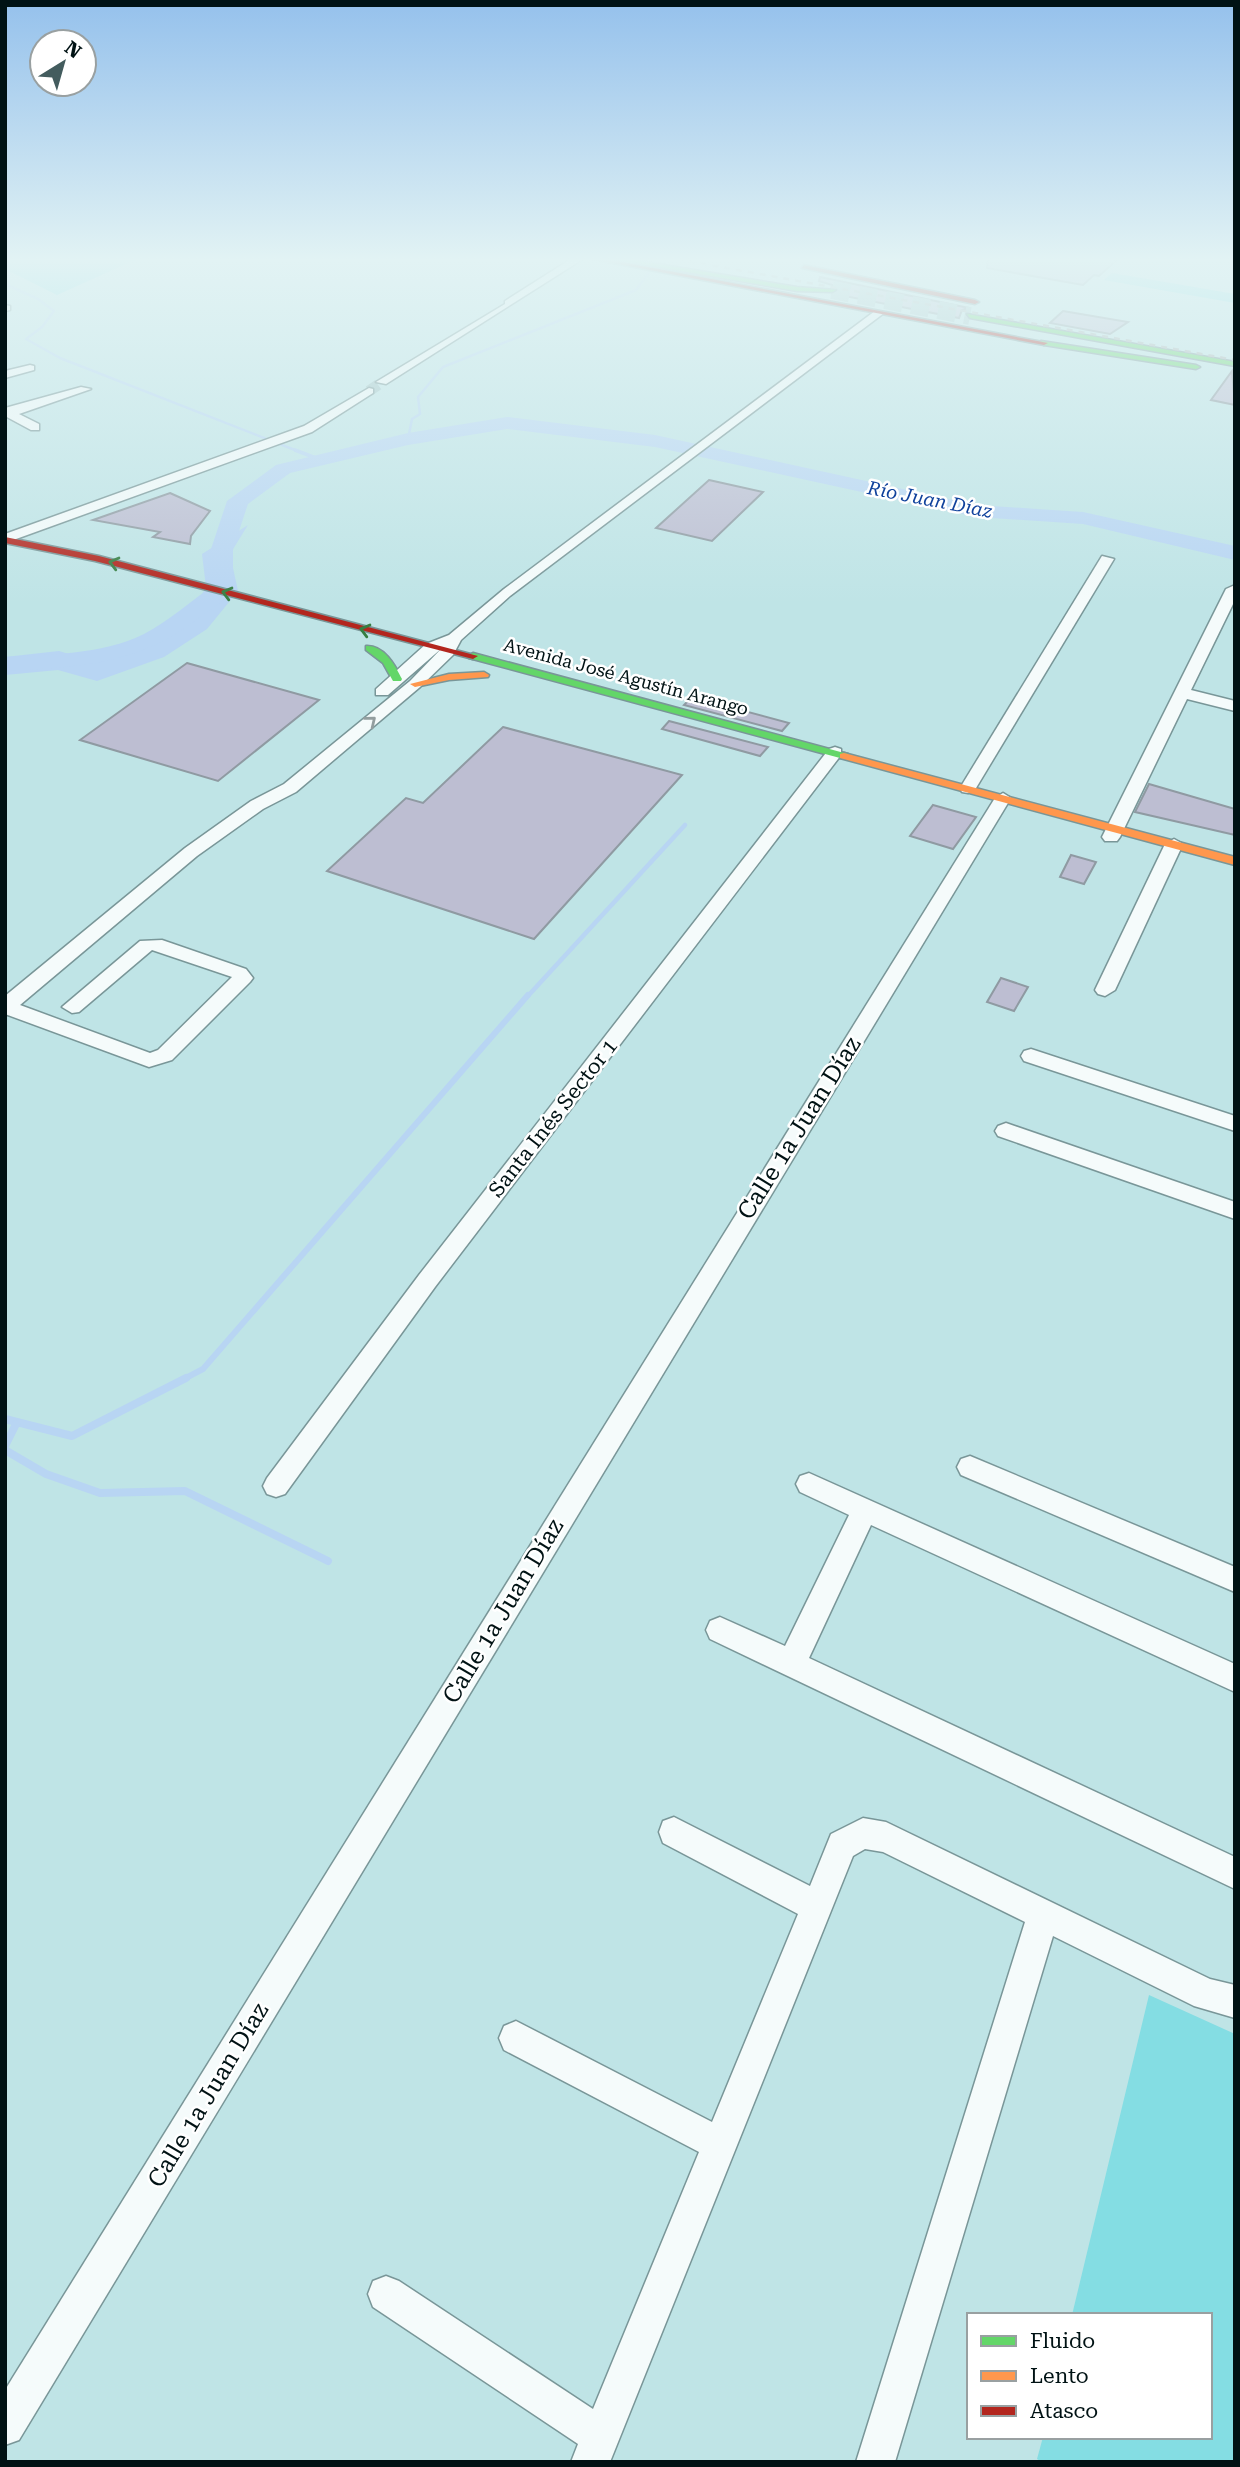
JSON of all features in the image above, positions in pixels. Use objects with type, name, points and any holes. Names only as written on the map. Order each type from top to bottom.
[{"type":"main road","name":"Avenida José Agustín Arango","points":[[5,540],[62,551],[431,647],[451,645],[832,756],[1171,849],[1235,871]]},
{"type":"main road","points":[[10,552],[83,573]]},
{"type":"main road","name":"Avenida José Agustín Arango","points":[[397,679],[387,661],[363,646],[633,707],[968,788],[1001,802]]},
{"type":"main road","points":[[415,684],[449,677],[484,675]]},
{"type":"main road","name":"Avenida José Agustín Arango","points":[[1171,849],[1235,861]]},
{"type":"street","points":[[382,382],[395,374]]},
{"type":"street","points":[[5,1007],[191,852],[257,805],[290,788],[415,684],[451,645],[506,595],[799,374]]},
{"type":"street","points":[[7,412],[85,389]]},
{"type":"street","points":[[5,540],[308,429],[369,391]]},
{"type":"street","points":[[7,412],[35,428]]},
{"type":"street","points":[[968,788],[1107,559]]},
{"type":"street","points":[[1113,833],[1233,589]]},
{"type":"street","points":[[257,805],[277,783],[431,647]]},
{"type":"street","points":[[1182,693],[1235,706]]},
{"type":"street","name":"Santa Inés Sector 1","points":[[276,1486],[428,1281],[832,756]]},
{"type":"street","name":"Calle 1a Juan Díaz","points":[[5,2426],[1001,802]]},
{"type":"street","points":[[1105,990],[1171,849]]},
{"type":"street","points":[[5,1007],[149,1059],[165,1055],[243,978],[239,973],[151,944],[142,947],[72,1007]]},
{"type":"street","points":[[1031,1055],[1235,1124]]},
{"type":"street","points":[[1006,1131],[1235,1211]]},
{"type":"street","points":[[970,1467],[1235,1580]]},
{"type":"street","points":[[809,1484],[1235,1678]]},
{"type":"street","points":[[792,1662],[865,1510]]},
{"type":"street","points":[[720,1630],[1235,1873]]},
{"type":"street","points":[[674,1832],[816,1906]]},
{"type":"street","points":[[386,2294],[595,2449],[842,1845],[863,1833],[886,1837],[1206,1994],[1235,2003]]},
{"type":"street","points":[[874,2462],[1043,1916]]},
{"type":"street","points":[[516,2038],[719,2144]]},
{"type":"shaded area","points":[[248,525],[230,554],[238,591],[207,629],[164,657],[97,681],[58,670],[5,675],[5,657],[59,651],[82,658],[136,652],[188,621],[206,587],[202,554]]},
{"type":"shaded area","points":[[1149,1995],[1235,2034],[1235,2462],[1042,2462],[1037,2459],[1042,2439],[1212,2439],[1212,2313],[1072,2313]]},
{"type":"building","points":[[1230,374],[1232,374],[1235,405],[1211,400]]},
{"type":"building","points":[[709,480],[763,492],[712,541],[656,528]]},
{"type":"building","points":[[170,493],[210,511],[191,536],[190,544],[153,537],[160,532],[93,520]]},
{"type":"building","points":[[187,663],[319,700],[218,781],[80,740]]},
{"type":"building","points":[[692,697],[789,723],[782,731],[684,705]]},
{"type":"building","points":[[669,721],[768,747],[760,756],[662,729]]},
{"type":"building","points":[[503,727],[682,775],[534,939],[327,871],[406,798],[423,803]]},
{"type":"building","points":[[1149,784],[1235,809],[1235,835],[1135,812]]},
{"type":"building","points":[[933,805],[976,817],[953,849],[910,836]]},
{"type":"building","points":[[1071,855],[1096,862],[1084,884],[1060,877]]},
{"type":"building","points":[[1001,978],[1028,987],[1014,1011],[987,1002]]},
{"type":"waterway","points":[[101,374],[300,452]]},
{"type":"waterway","points":[[408,439],[412,419],[420,414],[418,397],[437,374]]},
{"type":"waterway","name":"Río Juan Díaz","points":[[5,664],[74,660],[109,654],[141,644],[173,626],[222,589],[222,549],[238,501],[283,469],[408,439],[507,423],[655,441],[976,511],[1083,518],[1235,553]]},
{"type":"waterway","points":[[295,450],[321,460]]},
{"type":"waterway","points":[[527,997],[685,825]]},
{"type":"waterway","points":[[182,1380],[203,1369],[528,995]]},
{"type":"waterway","points":[[5,1419],[72,1436],[186,1378]]},
{"type":"waterway","points":[[5,1446],[16,1424]]},
{"type":"waterway","points":[[5,1450],[46,1474],[100,1493],[185,1491],[328,1561]]},
{"type":"tunnel","points":[[369,391],[382,382]]},
{"type":"traffic: fast","points":[[370,648],[387,661],[397,679]]},
{"type":"traffic: fast","points":[[473,656],[844,756]]},
{"type":"traffic: slow","points":[[415,684],[449,677],[484,675]]},
{"type":"traffic: slow","points":[[844,756],[1235,861]]},
{"type":"traffic: jam","points":[[5,540],[96,558],[473,656]]}]
